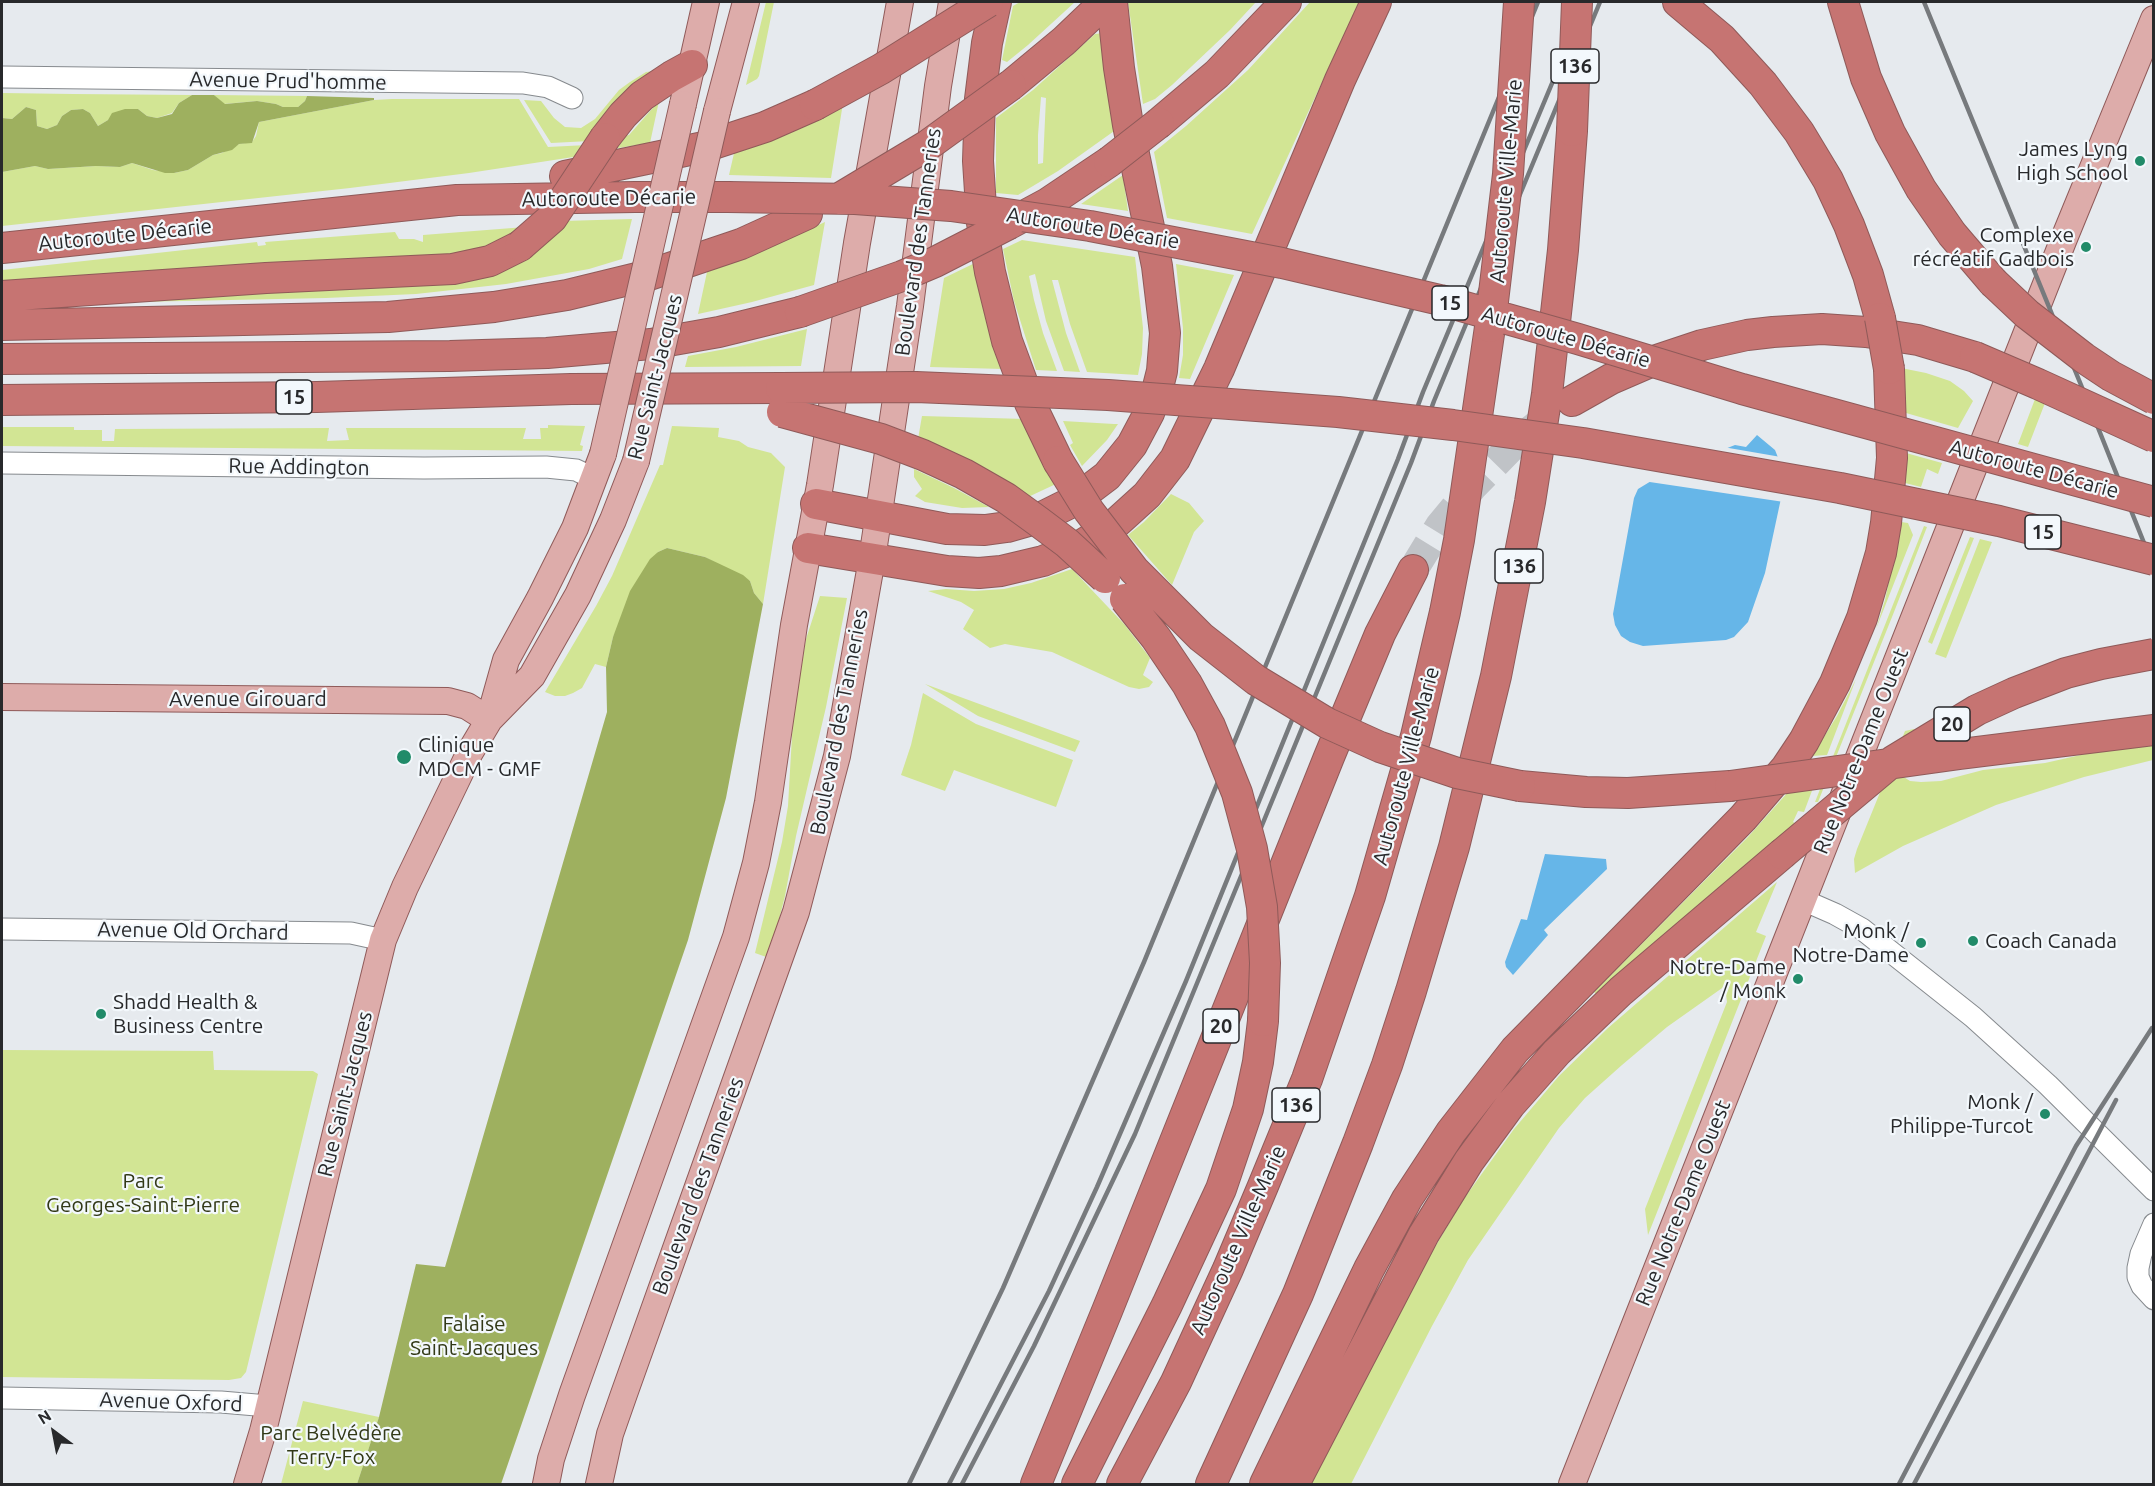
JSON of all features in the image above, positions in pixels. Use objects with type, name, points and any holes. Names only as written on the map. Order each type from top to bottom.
[{"type":"highway","points":[[457,200],[704,147],[765,127],[815,105],[881,69],[988,2]]},
{"type":"highway","points":[[996,2],[987,44],[980,99],[978,161],[982,223],[990,272],[1007,341],[1030,403],[1058,461],[1089,511],[1134,570],[1201,637],[1256,680],[1327,723],[1380,747],[1456,773],[1520,786],[1586,792],[1628,793],[1730,786],[2154,730]]},
{"type":"highway","points":[[816,504],[930,526],[965,530],[1007,527],[1042,517],[1074,501],[1107,476],[1132,445],[1149,413],[1162,371],[1165,333],[1157,266],[1128,125],[1115,40],[1112,2]]},
{"type":"highway","points":[[2,360],[547,353],[617,348],[672,340],[728,330],[800,312],[935,262],[1048,203],[1109,162],[1159,123],[1217,74],[1286,2]]},
{"type":"highway","points":[[808,548],[963,573],[1021,567],[1080,546],[1115,524],[1147,495],[1175,459],[1219,369],[1340,80],[1376,2]]},
{"type":"highway","name":"Autoroute Ville-Marie","points":[[1122,1485],[1176,1382],[1228,1269],[1307,1079],[1370,896],[1416,736],[1459,540],[1491,327],[1508,174],[1519,2]]},
{"type":"highway","name":"136","points":[[1210,1485],[1272,1353],[1358,1143],[1412,991],[1457,835],[1496,676],[1530,502],[1548,383],[1563,250],[1572,131],[1576,2]]},
{"type":"highway","points":[[1265,1485],[1321,1364],[1373,1260],[1407,1199],[1451,1132],[1515,1050],[1743,818],[1786,768],[1804,741],[1835,683],[1872,586],[1886,523],[1892,459],[1889,369],[1880,318],[1859,250],[1828,180],[1782,108],[1722,39],[1678,2]]},
{"type":"highway","points":[[1843,2],[1866,78],[1890,133],[1922,189],[1952,234],[1993,282],[2027,314],[2111,376],[2154,399]]},
{"type":"highway","points":[[2,325],[388,317],[494,307],[567,295],[649,275],[741,244],[837,199],[900,163],[961,123],[1011,85],[1095,11]]},
{"type":"highway","points":[[2,296],[243,279],[453,269],[490,261],[520,246],[552,218],[605,138],[642,96],[666,79],[692,65]]},
{"type":"highway","name":"Autoroute Décarie","points":[[2,248],[457,200],[728,197],[855,199],[951,206],[1090,226],[1282,263],[1440,300],[1754,393],[2154,502]]},
{"type":"highway","points":[[1572,401],[1611,379],[1648,363],[1702,345],[1764,333],[1822,329],[1866,332],[1918,340],[1975,357],[2154,437]]},
{"type":"highway","name":"15","points":[[6,401],[317,397],[571,389],[709,390],[782,400],[916,387],[1108,395],[1338,412],[1583,443],[1840,488],[1999,521],[2154,560]]},
{"type":"highway","points":[[782,400],[923,455],[964,474],[1006,498],[1067,543],[1115,589],[1173,661],[1214,733],[1237,793],[1252,849],[1262,907],[1265,963],[1263,1021],[1257,1070],[1248,1109],[1221,1189],[1162,1315],[1077,1485]]},
{"type":"highway","name":"20","points":[[1036,1485],[1325,767],[1380,634],[1413,570]]},
{"type":"highway","name":"20","points":[[1294,1485],[1447,1194],[1490,1131],[1533,1078],[1587,1022],[1893,761],[1977,710],[2023,689],[2066,673],[2154,654]]},
{"type":"main road","name":"Rue Saint-Jacques","points":[[489,720],[506,660],[562,555],[603,454],[706,2]]},
{"type":"main road","name":"Rue Saint-Jacques","points":[[247,1485],[383,940],[423,847],[470,752],[489,720],[532,676],[565,620],[602,546],[636,461],[717,111],[746,2]]},
{"type":"main road","points":[[546,1485],[551,1460],[572,1395],[702,1036],[744,910],[768,802],[782,702],[857,243],[900,2]]},
{"type":"main road","name":"Boulevard des Tanneries","points":[[598,1485],[620,1404],[796,912],[837,756],[872,559],[910,306],[938,86],[952,2]]},
{"type":"main road","name":"Rue Notre-Dame Ouest","points":[[1575,1484],[1803,900],[2113,116],[2154,19]]},
{"type":"main road","name":"Avenue Girouard","points":[[2,697],[447,701],[467,706],[489,720]]},
{"type":"street","name":"Avenue Prud'homme","points":[[2,77],[523,83],[548,87],[572,98]]},
{"type":"street","name":"Rue Addington","points":[[2,463],[424,468],[546,467],[576,470],[595,478]]},
{"type":"street","points":[[1803,900],[1862,929],[1973,1017],[2048,1085],[2154,1190]]},
{"type":"street","name":"Avenue Old Orchard","points":[[2,929],[351,933],[383,940]]},
{"type":"street","points":[[2154,1224],[2141,1254],[2138,1268],[2142,1286],[2154,1299]]},
{"type":"street","name":"Avenue Oxford","points":[[2,1398],[221,1402],[268,1406]]},
{"type":"green space","points":[[766,2],[774,2],[759,76],[746,85]]},
{"type":"green space","points":[[1020,2],[1075,2],[1007,62],[1002,60],[1013,6]]},
{"type":"green space","points":[[1128,2],[1256,2],[1172,85],[1155,99],[1143,104]]},
{"type":"green space","points":[[1310,2],[1359,2],[1252,234],[1167,218],[1154,152],[1248,70]]},
{"type":"green space","points":[[1104,33],[1117,129],[1058,171],[1018,195],[996,193],[996,118],[1033,90],[1095,34]],"holes":[[[1041,97],[1046,98],[1043,163],[1038,164]]]},
{"type":"green space","points":[[654,71],[590,141],[551,143],[524,100],[541,101],[554,118],[565,127],[581,128],[595,119],[619,90],[646,72]]},
{"type":"green space","points":[[2,93],[192,95],[179,103],[172,113],[157,118],[147,116],[138,109],[98,126],[90,113],[83,109],[71,110],[62,116],[57,125],[47,129],[37,126],[36,110],[26,107],[12,119],[2,118]]},
{"type":"green space","points":[[192,95],[214,95],[225,104],[257,101],[283,107],[298,107],[307,96],[374,98],[374,100],[259,122],[252,143],[239,144],[232,150],[213,155],[188,170],[174,173],[165,173],[132,163],[120,167],[48,169],[35,166],[2,172],[2,118],[12,119],[26,107],[36,110],[37,126],[47,129],[57,125],[62,116],[71,110],[83,109],[90,113],[98,126],[108,120],[112,113],[125,109],[138,109],[147,116],[157,118],[172,114],[179,103]]},
{"type":"green space","points":[[214,95],[307,96],[298,107],[283,107],[257,101],[224,104]]},
{"type":"green space","points":[[519,99],[548,147],[587,145],[580,156],[469,173],[2,226],[2,172],[35,166],[48,169],[120,167],[132,163],[153,170],[174,173],[188,170],[213,155],[239,144],[252,142],[259,122],[374,100]]},
{"type":"green space","points":[[659,101],[650,143],[612,149],[620,137],[629,135]]},
{"type":"green space","points":[[843,103],[831,178],[729,175],[735,149]]},
{"type":"green space","points":[[1123,175],[1128,211],[1081,204]]},
{"type":"green space","points":[[632,219],[622,259],[589,269],[506,284],[416,294],[326,298],[135,302],[134,298],[390,282],[563,221]]},
{"type":"green space","points":[[825,222],[814,285],[698,314],[707,272],[766,249]]},
{"type":"green space","points":[[525,227],[514,236],[468,254],[2,285],[2,270],[257,242],[258,246],[266,245],[265,242],[395,232],[399,239],[414,239],[423,242],[423,235]]},
{"type":"green space","points":[[1022,240],[1135,257],[1143,328],[1138,375],[1087,372],[1058,280],[1052,280],[1066,333],[1080,372],[1064,371],[1046,321],[1035,274],[1029,276],[1034,300],[1057,371],[1036,370],[1014,301],[1003,249]]},
{"type":"green space","points":[[977,262],[1004,369],[930,367],[944,278]]},
{"type":"green space","points":[[1176,264],[1234,275],[1190,379],[1179,378],[1183,355],[1183,328]]},
{"type":"green space","points":[[807,329],[801,366],[685,367],[688,356],[736,347]]},
{"type":"green space","points":[[1901,368],[1950,381],[1964,391],[1973,401],[1958,428],[1906,413]]},
{"type":"green space","points":[[2035,399],[2045,403],[2028,447],[2018,444]]},
{"type":"green space","points":[[922,416],[1025,419],[1058,483],[1026,498],[918,439]]},
{"type":"green space","points":[[1063,421],[1118,424],[1107,440],[1082,466],[1070,445],[1073,443]]},
{"type":"green space","points":[[548,425],[585,426],[580,445],[583,446],[582,451],[2,446],[2,427],[74,427],[74,430],[102,430],[102,441],[114,441],[115,429],[329,428],[327,441],[349,440],[346,428],[526,428],[523,439],[541,439],[540,428],[548,428]]},
{"type":"green space","points":[[672,426],[719,428],[718,437],[739,441],[748,447],[771,453],[785,467],[763,604],[754,593],[750,581],[705,557],[667,548],[658,552],[613,637],[606,667],[595,664],[582,688],[573,693],[555,696],[545,692],[612,576],[660,465],[663,465]]},
{"type":"green space","points":[[1906,453],[1942,463],[1938,474],[1927,469],[1921,487],[1905,483]]},
{"type":"green space","points":[[914,469],[989,507],[962,508],[925,502],[915,496],[922,489],[914,477]]},
{"type":"green space","points":[[1171,494],[1189,503],[1204,521],[1194,532],[1172,585],[1128,535]]},
{"type":"green space","points":[[1901,522],[1908,523],[1913,535],[1876,629],[1885,600]]},
{"type":"green space","points":[[1924,526],[1927,527],[1894,612],[1818,802],[1815,802]]},
{"type":"green space","points":[[1970,537],[1974,538],[1932,644],[1928,642]]},
{"type":"green space","points":[[1980,539],[1992,542],[1946,658],[1935,654]]},
{"type":"green space","name":"Falaise Saint-Jacques","points":[[667,548],[705,557],[743,575],[750,581],[754,593],[763,604],[726,798],[688,940],[501,1484],[357,1484],[379,1417],[416,1264],[445,1267],[607,712],[606,667],[613,637],[630,591],[650,559]]},
{"type":"green space","points":[[1072,569],[1125,625],[1150,658],[1143,675],[1153,682],[1149,687],[1139,689],[1129,687],[1052,652],[1005,644],[990,648],[963,629],[974,610],[961,602],[928,591],[1004,589],[1031,583]]},
{"type":"green space","points":[[820,596],[847,598],[826,707],[796,836],[785,896],[769,958],[755,953],[782,842],[788,806],[793,718],[806,639]]},
{"type":"green space","points":[[1856,679],[1827,755],[1812,756],[1837,716]]},
{"type":"green space","points":[[925,684],[1080,741],[1075,752],[978,716]]},
{"type":"green space","points":[[923,693],[976,724],[1073,760],[1056,807],[954,770],[945,791],[901,775],[911,745]]},
{"type":"green space","points":[[1914,729],[1916,731],[1899,774],[1910,781],[1941,781],[1983,770],[2045,763],[2094,752],[2153,744],[2153,760],[2084,777],[1996,805],[1903,846],[1855,873],[1854,859],[1857,849],[1905,731]]},
{"type":"green space","points":[[1813,788],[1804,812],[1798,811],[1793,822],[1800,826],[1600,998],[1594,992],[1748,837],[1789,791]]},
{"type":"green space","points":[[1777,882],[1756,932],[1766,936],[1648,1235],[1645,1209],[1727,1002],[1725,986],[1667,1027],[1622,1065],[1585,1098],[1559,1128],[1468,1260],[1351,1484],[1309,1484],[1416,1279],[1463,1200],[1514,1129],[1559,1076],[1608,1028]]},
{"type":"green space","name":"Parc Georges-Saint-Pierre","points":[[2,1050],[213,1051],[214,1070],[313,1071],[318,1074],[246,1372],[241,1378],[229,1380],[2,1377]]},
{"type":"green space","name":"Parc Belvédère Terry-Fox","points":[[303,1401],[379,1417],[357,1484],[281,1484]]},
{"type":"water","points":[[1757,435],[1775,450],[1783,470],[1783,489],[1765,573],[1748,622],[1734,637],[1726,640],[1643,646],[1630,642],[1621,636],[1615,625],[1613,614],[1634,498],[1638,489],[1666,472],[1735,445],[1746,447]]},
{"type":"water","points":[[1545,854],[1606,859],[1607,869],[1544,930],[1548,935],[1513,975],[1505,962],[1521,919],[1527,920]]},
{"type":"pier","points":[[1723,447],[1781,457],[1786,469],[1784,502],[1643,481],[1665,469]]},
{"type":"tunnel","points":[[1413,570],[1440,526],[1473,486],[1512,446],[1540,423]]},
{"type":"railway","points":[[909,1484],[1003,1288],[1144,962],[1538,2]]},
{"type":"railway","points":[[949,1484],[1049,1291],[1097,1187],[1186,981],[1398,459],[1423,392],[1586,2]]},
{"type":"railway","points":[[962,1484],[1034,1346],[1135,1134],[1411,463],[1434,401],[1600,2]]},
{"type":"railway","points":[[1924,2],[2154,568]]},
{"type":"railway","points":[[1899,1484],[2076,1146],[2152,1028]]},
{"type":"railway","points":[[1914,1484],[2116,1100]]},
{"type":"place","name":"James Lyng High School","points":[[2140,161]]},
{"type":"place","name":"Complexe récréatif Gadbois","points":[[2086,247]]},
{"type":"place","name":"Clinique MDCM - GMF","points":[[404,757]]},
{"type":"place","name":"Coach Canada","points":[[1973,941]]},
{"type":"place","name":"Monk / Notre-Dame","points":[[1921,943]]},
{"type":"place","name":"Notre-Dame / Monk","points":[[1798,979]]},
{"type":"place","name":"Shadd Health & Business Centre","points":[[101,1014]]},
{"type":"place","name":"Monk / Philippe-Turcot","points":[[2045,1114]]}]
